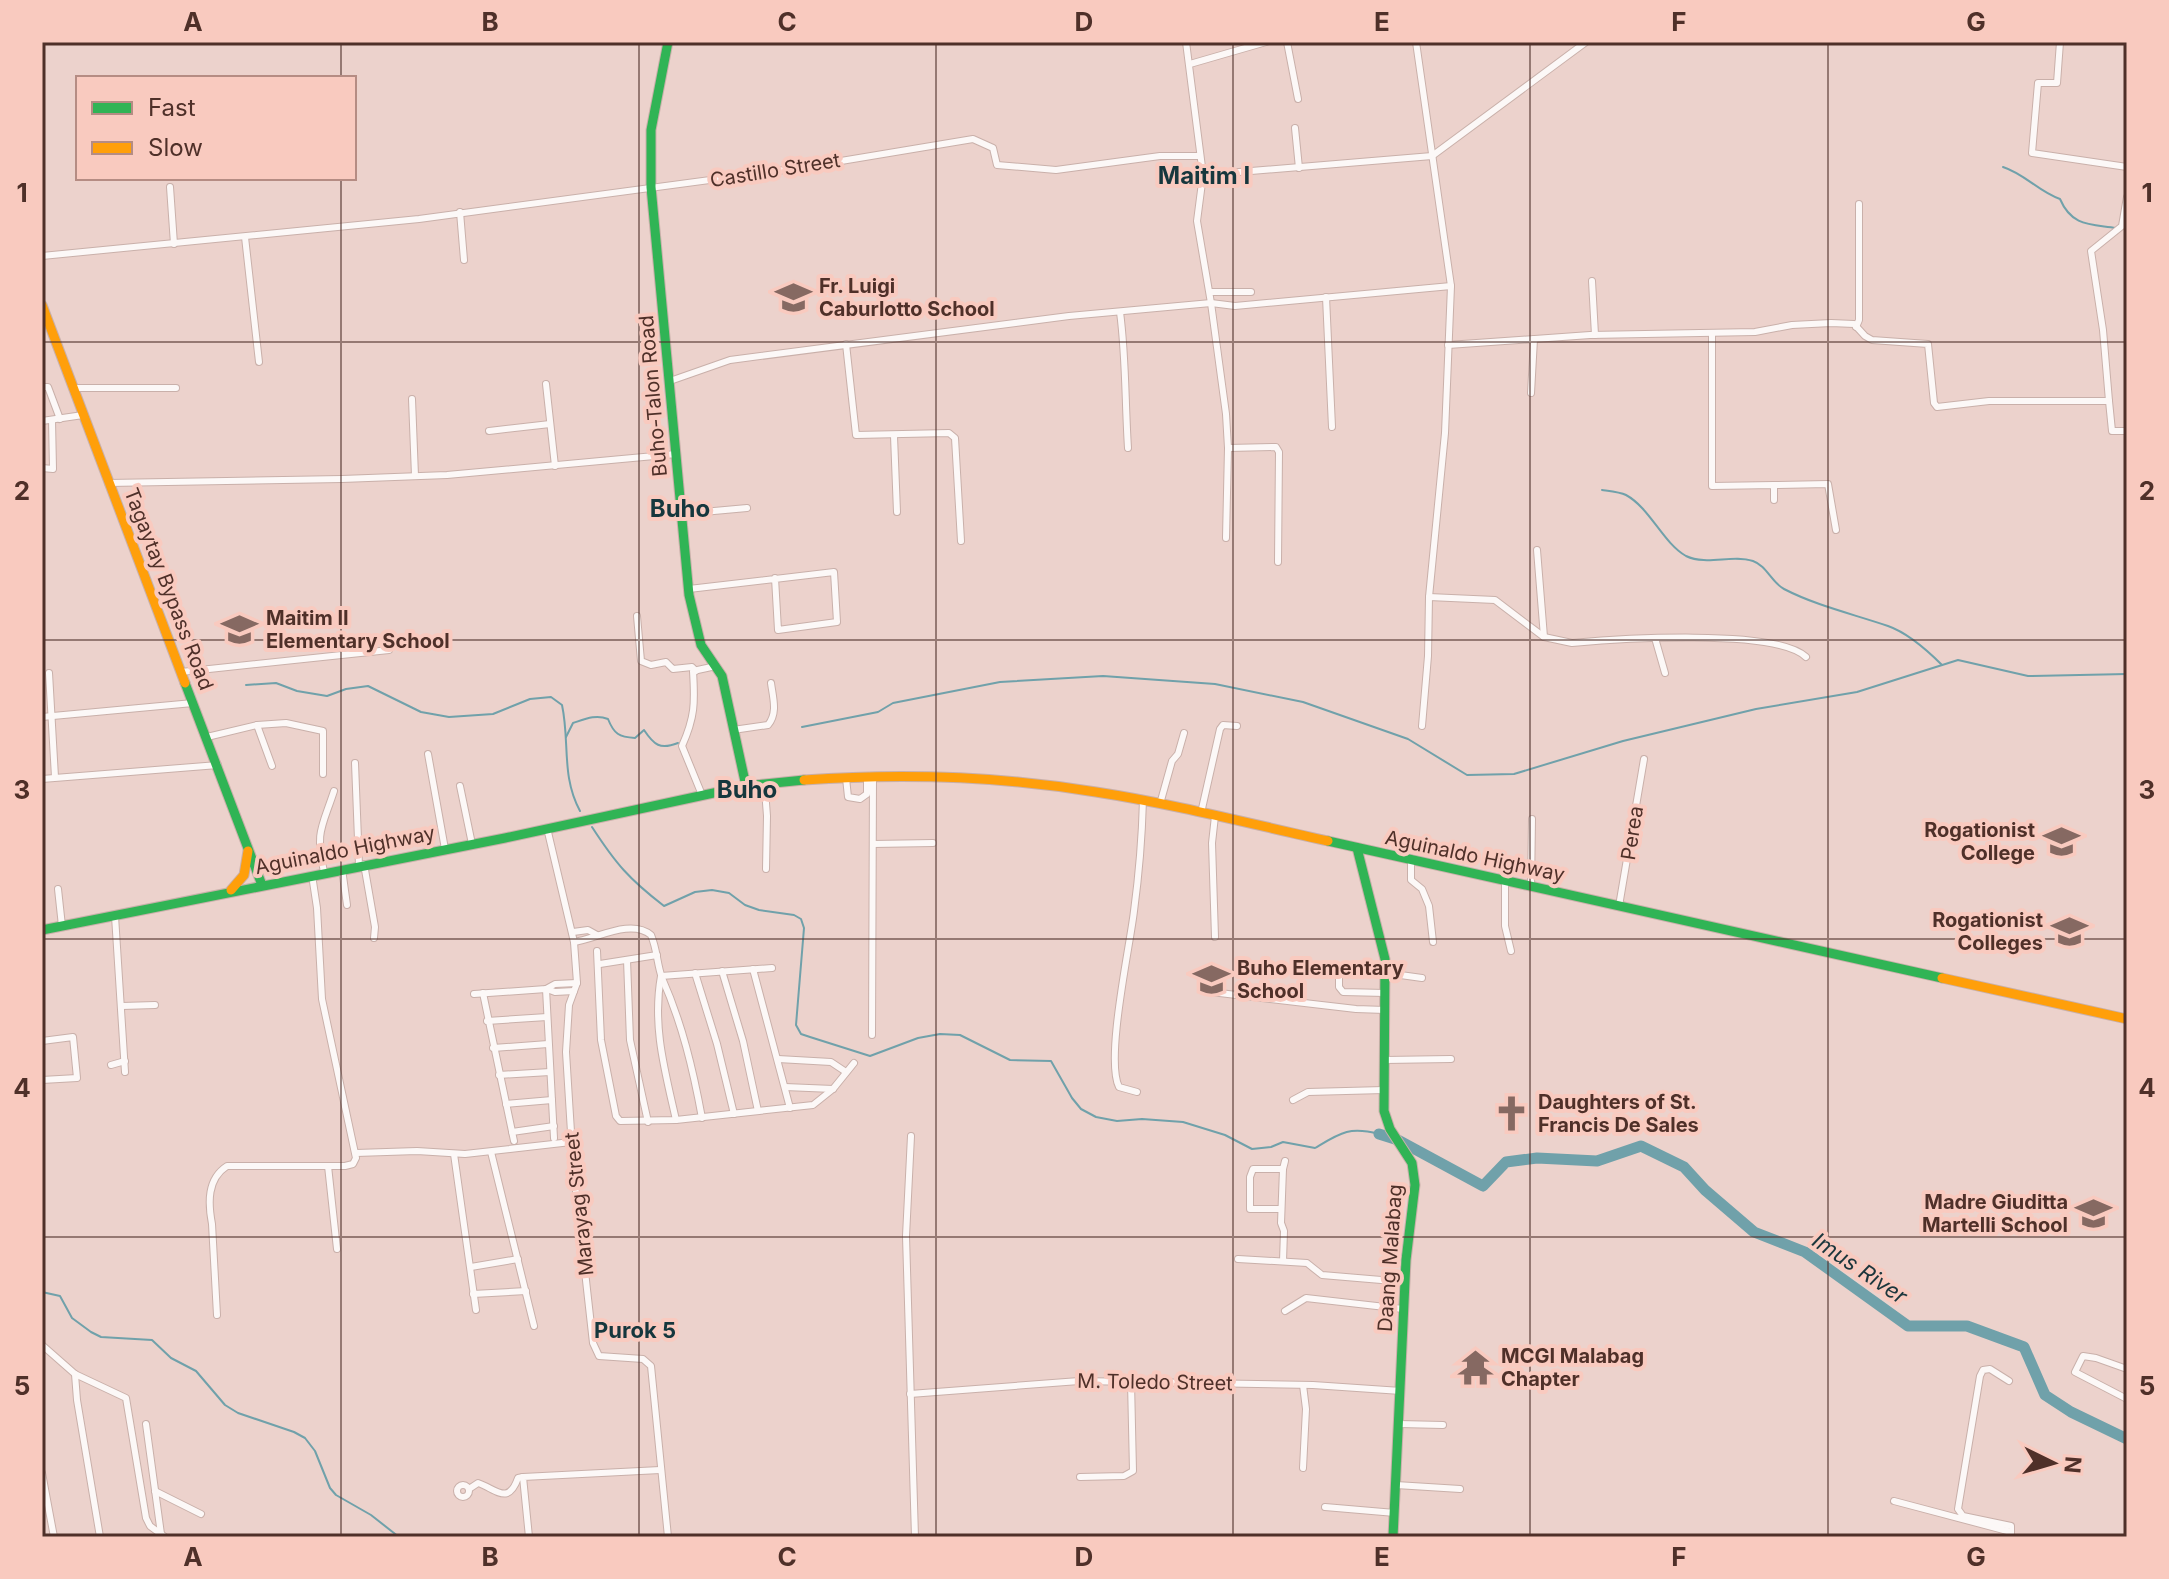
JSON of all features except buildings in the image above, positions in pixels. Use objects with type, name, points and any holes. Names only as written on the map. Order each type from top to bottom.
[{"type":"main road","name":"Buho-Talon Road","points":[[668,42],[651,130],[651,187],[681,514],[689,589],[701,645],[716,666],[727,693],[746,786]]},
{"type":"main road","name":"Tagaytay Bypass Road","points":[[43,308],[262,885]]},
{"type":"main road","name":"Aguinaldo Highway","points":[[655,807],[746,786],[870,777],[978,778],[1086,790],[1143,800],[2127,1019]]},
{"type":"main road","name":"Aguinaldo Highway","points":[[42,930],[655,807],[809,781]]},
{"type":"main road","points":[[230,891],[244,875],[248,845]]},
{"type":"main road","name":"Daang Malabag","points":[[1357,848],[1383,943],[1386,973],[1384,1111],[1393,1133],[1412,1163],[1415,1185],[1403,1309],[1393,1537]]},
{"type":"street","points":[[1186,42],[1203,175],[1197,221],[1210,292],[1228,448],[1226,538]]},
{"type":"street","points":[[1190,64],[1266,42]]},
{"type":"street","points":[[1287,42],[1298,99]]},
{"type":"street","points":[[1416,42],[1451,286],[1445,433],[1429,597],[1422,726]]},
{"type":"street","points":[[1203,175],[1432,156],[1586,42]]},
{"type":"street","points":[[2060,42],[2057,83],[2038,83],[2032,153],[2127,167]]},
{"type":"street","points":[[1295,128],[1299,168]]},
{"type":"street","name":"Castillo Street","points":[[42,256],[460,212],[799,168],[973,139],[993,148],[997,165],[1056,170],[1160,156],[1200,156]]},
{"type":"street","points":[[170,187],[174,244]]},
{"type":"street","points":[[2127,197],[2122,226],[2093,247],[2090,257],[2103,330],[2112,431],[2127,431]]},
{"type":"street","points":[[1856,327],[1859,320],[1859,204]]},
{"type":"street","points":[[460,212],[464,260]]},
{"type":"street","points":[[245,237],[259,362]]},
{"type":"street","points":[[1592,281],[1595,335]]},
{"type":"street","points":[[670,381],[730,360],[846,344],[1211,303],[1235,306],[1451,286]]},
{"type":"street","points":[[1210,292],[1251,292]]},
{"type":"street","points":[[1326,297],[1332,427]]},
{"type":"street","points":[[1120,312],[1126,358],[1128,448]]},
{"type":"street","points":[[1448,345],[1595,335],[1755,332],[1792,325],[1850,323],[1872,340],[1929,345],[1934,403],[1937,407],[1989,401],[2109,401]]},
{"type":"street","points":[[1712,334],[1712,486],[1828,484],[1836,530]]},
{"type":"street","points":[[1531,393],[1534,339]]},
{"type":"street","points":[[846,344],[856,435],[949,433],[955,438],[961,541]]},
{"type":"street","points":[[546,384],[555,466]]},
{"type":"street","points":[[42,387],[48,387],[56,419],[53,469],[42,468]]},
{"type":"street","points":[[73,388],[176,388]]},
{"type":"street","points":[[412,399],[415,476]]},
{"type":"street","points":[[42,421],[83,415]]},
{"type":"street","points":[[489,431],[550,424]]},
{"type":"street","points":[[894,436],[897,512]]},
{"type":"street","points":[[1228,448],[1268,446],[1276,447],[1279,452],[1278,562]]},
{"type":"street","points":[[108,483],[415,476],[676,454]]},
{"type":"street","points":[[1774,485],[1774,500]]},
{"type":"street","points":[[681,514],[747,508]]},
{"type":"street","points":[[1537,550],[1544,637]]},
{"type":"street","points":[[689,589],[775,578],[834,572],[837,622],[778,630],[775,578]]},
{"type":"street","points":[[1429,597],[1495,600],[1544,637],[1572,643],[1655,638],[1752,642],[1799,652],[1806,657]]},
{"type":"street","points":[[637,616],[641,661],[651,665],[666,662],[673,669],[692,667],[696,671]]},
{"type":"street","points":[[1655,638],[1665,673]]},
{"type":"street","points":[[181,672],[389,650]]},
{"type":"street","points":[[702,795],[682,746],[692,724],[696,702],[693,671],[716,666]]},
{"type":"street","points":[[49,673],[55,777]]},
{"type":"street","points":[[733,730],[771,722],[775,708],[771,683]]},
{"type":"street","points":[[42,717],[193,703]]},
{"type":"street","points":[[207,737],[257,725],[286,723],[323,731],[323,774]]},
{"type":"street","points":[[257,725],[272,766]]},
{"type":"street","points":[[1201,813],[1220,729],[1223,725],[1237,726]]},
{"type":"street","points":[[1160,804],[1172,761],[1178,754],[1184,733]]},
{"type":"street","points":[[428,754],[445,849]]},
{"type":"street","name":"Perea","points":[[1619,906],[1644,759]]},
{"type":"street","points":[[355,763],[362,864],[375,927],[374,938]]},
{"type":"street","points":[[42,779],[218,765]]},
{"type":"street","points":[[846,778],[848,797],[860,799],[867,794],[870,777]]},
{"type":"street","points":[[870,777],[873,844],[872,1035]]},
{"type":"street","points":[[460,786],[472,844]]},
{"type":"street","points":[[765,790],[766,869]]},
{"type":"street","points":[[324,872],[320,825],[334,791]]},
{"type":"street","points":[[1137,1092],[1119,1087],[1115,1073],[1118,1010],[1134,910],[1143,800]]},
{"type":"street","points":[[1215,816],[1212,843],[1215,937]]},
{"type":"street","points":[[1531,887],[1532,819]]},
{"type":"street","name":"Marayag Street","points":[[547,828],[574,942],[577,983],[569,1005],[566,1028],[571,1142],[595,1350],[599,1356],[643,1359],[651,1366],[668,1537]]},
{"type":"street","points":[[873,844],[933,843]]},
{"type":"street","points":[[1411,860],[1411,880],[1422,889],[1429,906],[1433,942]]},
{"type":"street","points":[[342,869],[347,905]]},
{"type":"street","points":[[217,1315],[209,1193],[218,1172],[227,1166],[353,1164],[356,1153],[322,999],[312,875]]},
{"type":"street","points":[[1505,881],[1505,926],[1511,951]]},
{"type":"street","points":[[58,889],[62,926]]},
{"type":"street","points":[[115,915],[125,1072]]},
{"type":"street","points":[[574,942],[589,940],[597,935],[643,929],[651,935],[661,976],[671,994],[692,1064],[702,1118]]},
{"type":"street","points":[[573,932],[588,930],[597,935]]},
{"type":"street","points":[[597,951],[600,964],[601,1040],[616,1116],[625,1122],[702,1118],[813,1105],[833,1089],[854,1063]]},
{"type":"street","points":[[600,964],[657,955]]},
{"type":"street","points":[[627,960],[630,1040],[648,1122]]},
{"type":"street","points":[[661,976],[772,968]]},
{"type":"street","points":[[753,969],[790,1108]]},
{"type":"street","points":[[722,971],[743,1041],[758,1111]]},
{"type":"street","points":[[1325,971],[1339,974],[1339,987],[1343,992],[1385,993]]},
{"type":"street","points":[[695,973],[734,1114]]},
{"type":"street","points":[[1386,973],[1422,978]]},
{"type":"street","points":[[661,976],[658,1039],[676,1120]]},
{"type":"street","points":[[546,989],[555,984],[577,983]]},
{"type":"street","points":[[546,989],[554,1138]]},
{"type":"street","points":[[474,994],[546,989],[574,991]]},
{"type":"street","points":[[1211,992],[1385,1010]]},
{"type":"street","points":[[483,993],[514,1141]]},
{"type":"street","points":[[122,1006],[155,1005]]},
{"type":"street","points":[[487,1021],[547,1017]]},
{"type":"street","points":[[42,1041],[73,1037],[77,1078],[42,1080]]},
{"type":"street","points":[[493,1048],[548,1044]]},
{"type":"street","points":[[778,1059],[831,1062],[846,1072]]},
{"type":"street","points":[[1385,1060],[1451,1059]]},
{"type":"street","points":[[111,1065],[125,1061]]},
{"type":"street","points":[[499,1075],[550,1072]]},
{"type":"street","points":[[785,1087],[833,1089]]},
{"type":"street","points":[[1293,1100],[1308,1092],[1384,1090]]},
{"type":"street","points":[[506,1104],[552,1100]]},
{"type":"street","points":[[512,1132],[554,1126]]},
{"type":"street","points":[[911,1136],[906,1236],[915,1537]]},
{"type":"street","points":[[356,1153],[417,1151],[454,1154],[571,1142]]},
{"type":"street","points":[[491,1152],[534,1326]]},
{"type":"street","points":[[454,1154],[476,1310]]},
{"type":"street","points":[[1283,1261],[1281,1209],[1285,1161]]},
{"type":"street","points":[[328,1166],[337,1249]]},
{"type":"street","points":[[1281,1209],[1250,1209],[1250,1177],[1255,1169],[1283,1169]]},
{"type":"street","points":[[471,1267],[518,1259]]},
{"type":"street","points":[[1238,1259],[1307,1263],[1322,1275],[1405,1282]]},
{"type":"street","points":[[473,1294],[526,1291]]},
{"type":"street","points":[[1285,1311],[1306,1298],[1403,1309]]},
{"type":"street","points":[[42,1345],[75,1374],[126,1398],[146,1518],[150,1526],[163,1535]]},
{"type":"street","points":[[2127,1369],[2083,1356],[2075,1372],[2127,1399]]},
{"type":"street","points":[[1894,1501],[2011,1534],[2011,1526],[1963,1516],[1958,1509],[1980,1376],[1983,1370],[1990,1369],[2009,1381]]},
{"type":"street","points":[[75,1374],[100,1537]]},
{"type":"street","name":"M. Toledo Street","points":[[910,1394],[1044,1381],[1303,1385],[1401,1391]]},
{"type":"street","points":[[1080,1477],[1124,1476],[1133,1471],[1131,1382]]},
{"type":"street","points":[[1303,1385],[1306,1409],[1303,1468]]},
{"type":"street","points":[[146,1424],[163,1535]]},
{"type":"street","points":[[1399,1424],[1443,1425]]},
{"type":"street","points":[[469,1489],[478,1483],[496,1493],[506,1493],[511,1491],[518,1478],[523,1477],[660,1470]]},
{"type":"street","points":[[42,1473],[54,1537]]},
{"type":"street","points":[[523,1477],[529,1537]]},
{"type":"street","points":[[1396,1485],[1460,1489]]},
{"type":"street","points":[[155,1491],[201,1514]]},
{"type":"street","points":[[1325,1507],[1395,1513]]},
{"type":"waterway","points":[[2003,167],[2060,199],[2076,219],[2116,228]]},
{"type":"waterway","points":[[1602,490],[1624,494],[1635,501],[1670,543],[1686,556],[1702,560],[1753,561],[1784,589],[1895,629],[1917,642],[1942,665]]},
{"type":"waterway","points":[[802,727],[878,712],[893,703],[1000,682],[1103,676],[1215,684],[1303,702],[1408,739],[1467,775],[1514,774],[1623,741],[1756,709],[1857,692],[1958,660],[2028,676],[2127,674]]},
{"type":"waterway","name":"Imus River","points":[[246,685],[276,683],[297,691],[327,696],[368,686],[421,712],[449,717],[493,714],[530,699],[551,697],[562,705],[570,785],[580,811]]},
{"type":"waterway","points":[[566,737],[573,723],[599,717],[608,719],[621,736],[635,738],[644,730],[658,745],[678,743]]},
{"type":"waterway","name":"Imus River","points":[[592,827],[624,870],[664,906],[695,892],[712,890],[729,893],[745,905],[759,910],[794,915],[801,919],[804,928],[796,1025],[801,1034],[870,1056],[918,1038],[940,1034],[960,1035],[1010,1060],[1051,1061],[1072,1098],[1081,1109],[1096,1117],[1117,1121],[1183,1122],[1225,1135],[1252,1149],[1283,1142],[1315,1148],[1345,1132],[1379,1134]]},
{"type":"waterway","name":"Imus River","points":[[1379,1134],[1398,1140],[1483,1186],[1506,1162],[1537,1158],[1597,1161],[1641,1146],[1684,1167],[1705,1190],[1754,1232],[1805,1252],[1908,1326],[1967,1326],[2024,1347],[2045,1395],[2071,1412],[2127,1439]]},
{"type":"waterway","points":[[42,1292],[60,1296],[72,1318],[101,1337],[152,1340],[171,1358],[196,1371],[225,1405],[238,1413],[305,1438],[315,1451],[336,1495],[371,1515],[399,1537]]},
{"type":"traffic: fast","points":[[668,42],[651,130],[651,187],[689,595],[701,645],[722,676],[746,786]]},
{"type":"traffic: fast","points":[[185,683],[262,885]]},
{"type":"traffic: fast","points":[[42,930],[505,838],[746,786],[804,780]]},
{"type":"traffic: fast","points":[[1328,841],[1942,978]]},
{"type":"traffic: fast","points":[[1357,848],[1385,959],[1384,1111],[1390,1129],[1412,1163],[1415,1185],[1406,1260],[1393,1537]]},
{"type":"traffic: slow","points":[[42,305],[185,683]]},
{"type":"traffic: slow","points":[[804,780],[950,777],[1023,782],[1154,802],[1328,841]]},
{"type":"traffic: slow","points":[[231,890],[244,875],[248,851]]},
{"type":"traffic: slow","points":[[1942,978],[2127,1019]]},
{"type":"place","name":"Fr. Luigi Caburlotto School","points":[[793,297]]},
{"type":"place","name":"Maitim II Elementary School","points":[[240,629]]},
{"type":"place","name":"Rogationist College","points":[[2061,842]]},
{"type":"place","name":"Rogationist Colleges","points":[[2069,932]]},
{"type":"place","name":"Buho Elementary School","points":[[1211,979]]},
{"type":"place","name":"Daughters of St. Francis De Sales","points":[[1512,1113]]},
{"type":"place","name":"Madre Giuditta Martelli School","points":[[2094,1213]]},
{"type":"place","name":"MCGI Malabag Chapter","points":[[1475,1368]]},
{"type":"district","name":"Maitim I","points":[[1204,176]]},
{"type":"district","name":"Buho","points":[[680,509]]},
{"type":"district","name":"Buho","points":[[747,790]]},
{"type":"district","name":"Purok 5","points":[[635,1330]]}]
